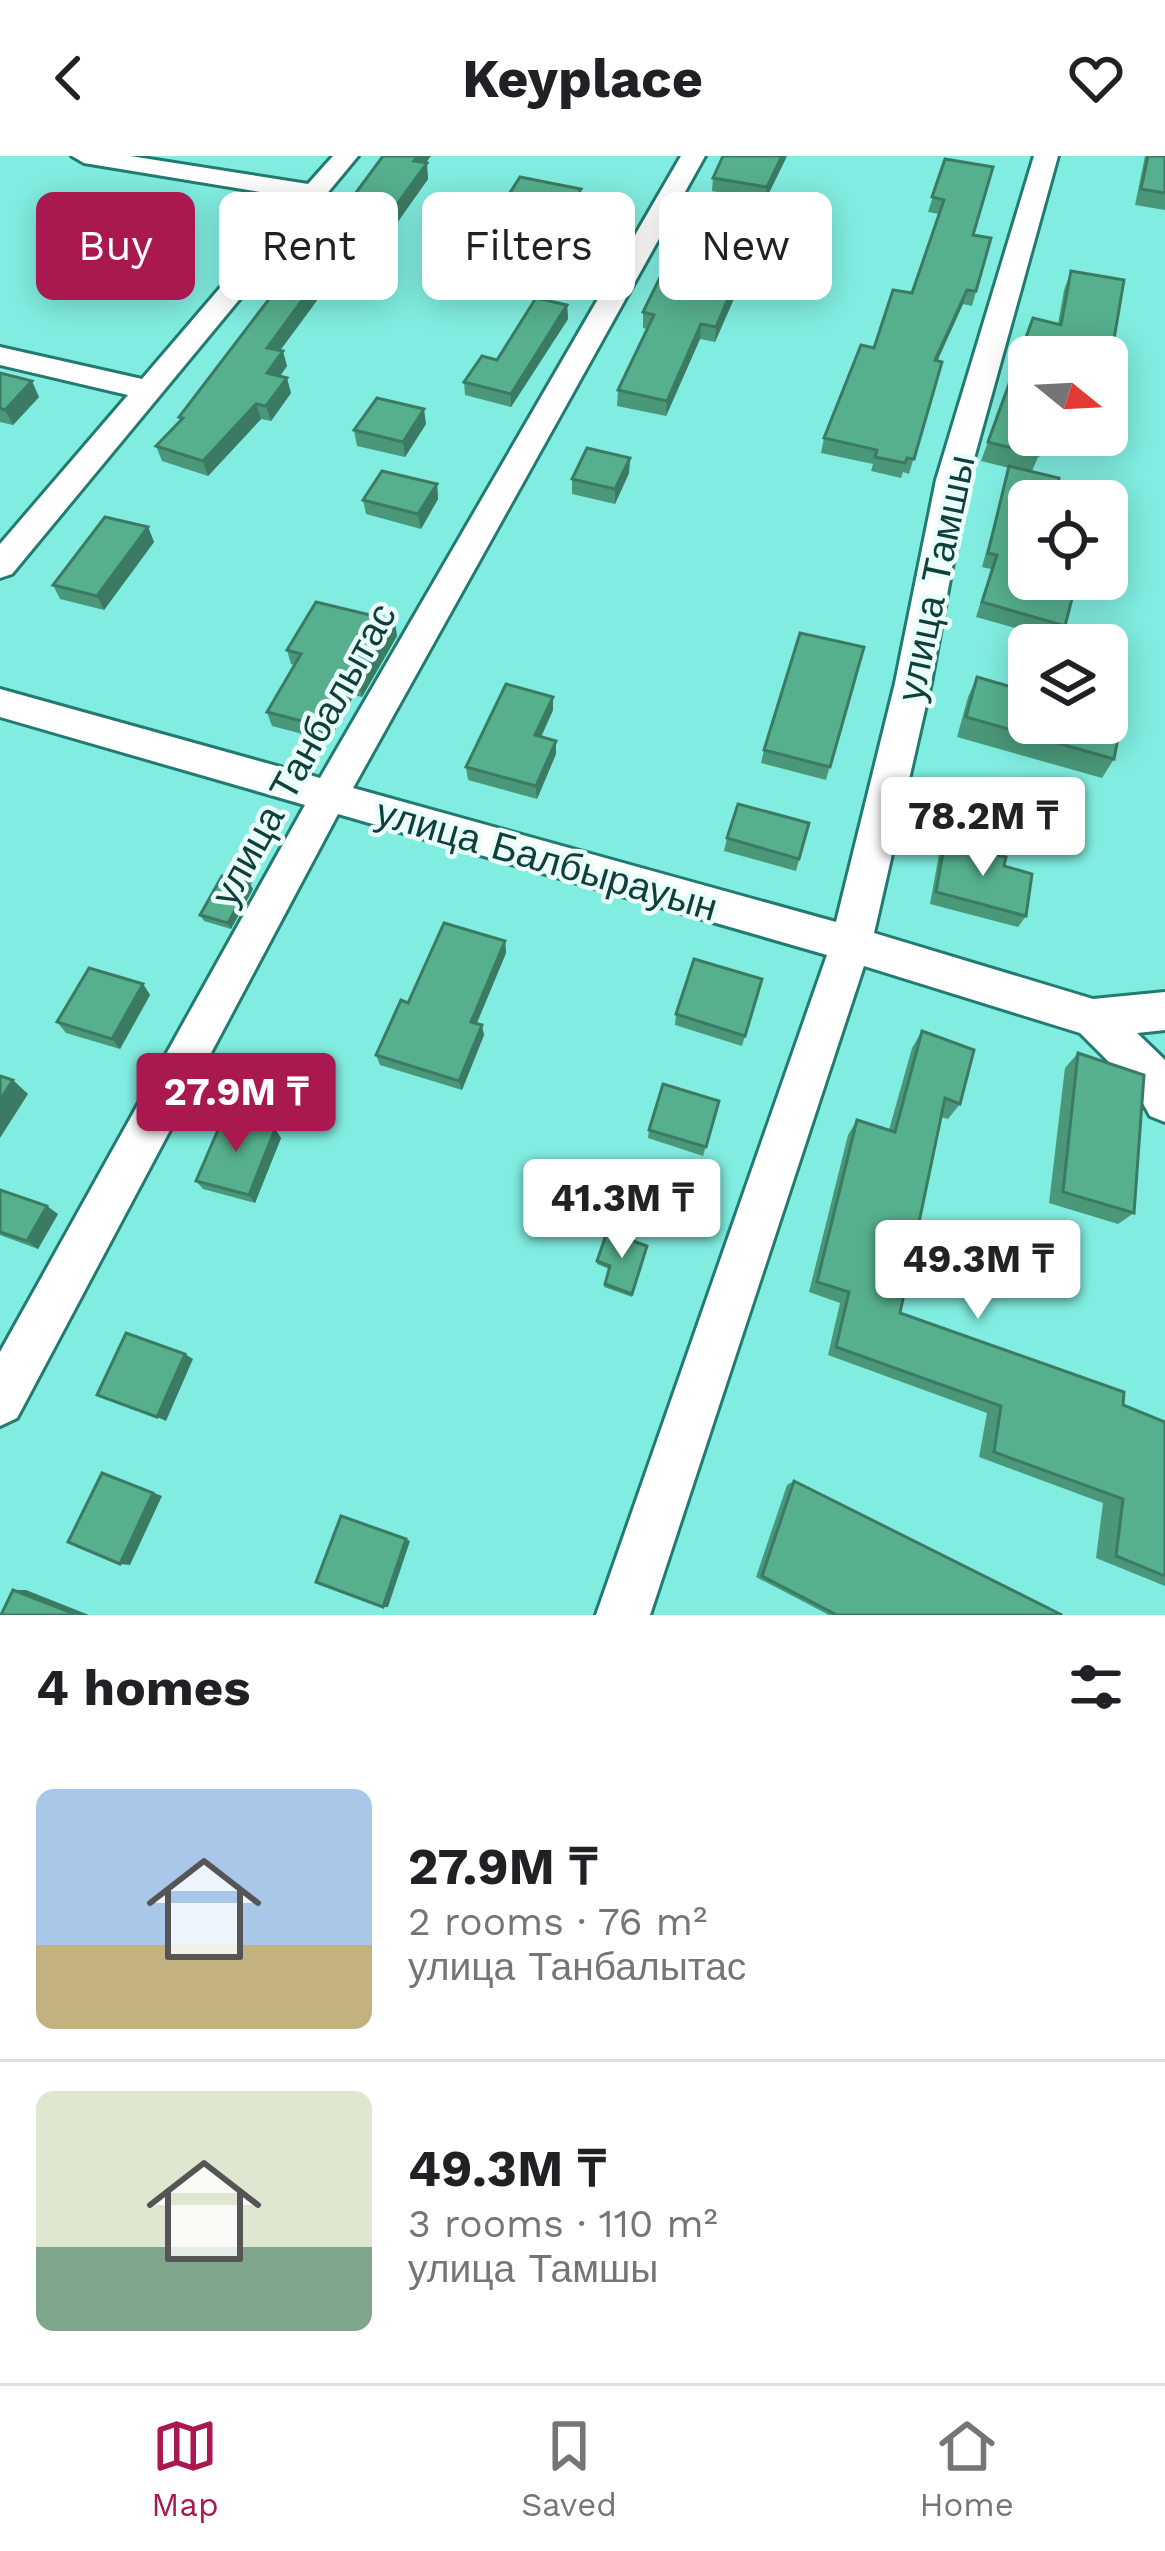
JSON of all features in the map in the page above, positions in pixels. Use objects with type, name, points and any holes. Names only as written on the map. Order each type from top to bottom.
[{"type":"street","points":[[84,156],[308,192]]},
{"type":"street","points":[[315,192],[346,156]]},
{"type":"street","name":"улица Танбалытас","points":[[0,1401],[328,798],[693,156]]},
{"type":"street","name":"улица Тамшы","points":[[623,1615],[851,944],[913,683],[952,480],[1046,156]]},
{"type":"street","points":[[0,566],[224,300]]},
{"type":"street","points":[[0,356],[148,390]]},
{"type":"street","name":"улица Балбырауын","points":[[0,704],[851,944],[1093,1018]]},
{"type":"street","points":[[1093,1018],[1165,1011]]},
{"type":"street","points":[[1093,1018],[1149,1073],[1165,1101]]},
{"type":"building","points":[[383,156],[418,156],[414,161],[427,163],[398,203],[398,192],[356,192]]},
{"type":"building","points":[[723,156],[782,156],[767,187],[713,178]]},
{"type":"building","points":[[1148,156],[1165,156],[1165,193],[1141,189]]},
{"type":"building","points":[[945,159],[993,167],[973,235],[991,238],[976,291],[967,290],[935,360],[942,362],[914,459],[907,458],[905,463],[875,457],[877,450],[824,438],[861,345],[874,348],[893,290],[912,293],[944,200],[932,197]]},
{"type":"building","points":[[520,177],[581,189],[579,192],[510,192]]},
{"type":"building","points":[[1071,271],[1124,280],[1115,336],[1026,336],[1033,318],[1061,325]]},
{"type":"building","points":[[659,279],[659,300],[728,300],[716,327],[701,324],[667,401],[618,390],[654,315],[643,312]]},
{"type":"building","points":[[268,300],[302,300],[267,348],[283,351],[267,373],[287,378],[266,406],[256,404],[203,461],[156,446],[183,418],[179,417]]},
{"type":"building","points":[[535,300],[567,305],[511,394],[464,382],[482,356],[497,360]]},
{"type":"building","points":[[0,373],[32,381],[5,410],[0,408]]},
{"type":"building","points":[[1008,387],[1008,447],[988,442]]},
{"type":"building","points":[[377,398],[424,409],[403,442],[354,430]]},
{"type":"building","points":[[587,448],[630,458],[615,489],[572,479]]},
{"type":"building","points":[[1009,466],[1059,478],[1008,480],[1008,600],[1072,600],[1066,624],[982,602],[997,555],[988,553]]},
{"type":"building","points":[[382,471],[437,484],[418,514],[363,500]]},
{"type":"building","points":[[105,517],[148,527],[97,596],[53,585]]},
{"type":"building","points":[[316,602],[395,621],[325,727],[267,712],[301,654],[287,650]]},
{"type":"building","points":[[800,633],[864,647],[830,767],[764,750]]},
{"type":"building","points":[[977,677],[1008,686],[1008,729],[966,717]]},
{"type":"building","points":[[506,684],[553,697],[535,735],[556,741],[536,786],[466,767]]},
{"type":"building","points":[[1061,744],[1117,744],[1114,759]]},
{"type":"building","points":[[738,804],[809,823],[799,859],[727,838]]},
{"type":"building","points":[[945,841],[1006,857],[1004,866],[1032,874],[1026,916],[936,892]]},
{"type":"building","points":[[222,876],[250,883],[228,923],[200,915]]},
{"type":"building","points":[[444,923],[505,941],[471,1022],[482,1025],[459,1081],[376,1055],[401,1000],[408,1003]]},
{"type":"building","points":[[694,959],[762,979],[745,1036],[676,1014]]},
{"type":"building","points":[[89,968],[143,984],[112,1039],[57,1022]]},
{"type":"building","points":[[922,1031],[974,1050],[960,1104],[945,1098],[900,1313],[1124,1392],[1123,1405],[1165,1422],[1165,1576],[1116,1556],[1123,1499],[994,1452],[1001,1406],[836,1347],[849,1292],[817,1282],[857,1120],[895,1132]]},
{"type":"building","points":[[1078,1053],[1144,1075],[1134,1213],[1063,1192]]},
{"type":"building","points":[[0,1076],[13,1080],[0,1100]]},
{"type":"building","points":[[663,1084],[719,1101],[706,1147],[649,1130]]},
{"type":"building","points":[[224,1116],[275,1129],[249,1195],[196,1181]]},
{"type":"building","points":[[0,1190],[47,1206],[27,1241],[0,1232]]},
{"type":"building","points":[[607,1232],[647,1246],[632,1294],[605,1284],[610,1266],[597,1261]]},
{"type":"building","points":[[126,1333],[185,1354],[157,1417],[97,1395]]},
{"type":"building","points":[[102,1473],[153,1493],[120,1564],[68,1542]]},
{"type":"building","points":[[794,1481],[1062,1615],[837,1615],[762,1576]]},
{"type":"building","points":[[341,1516],[406,1539],[383,1607],[316,1582]]},
{"type":"building","points":[[13,1590],[77,1615],[1,1615]]}]
